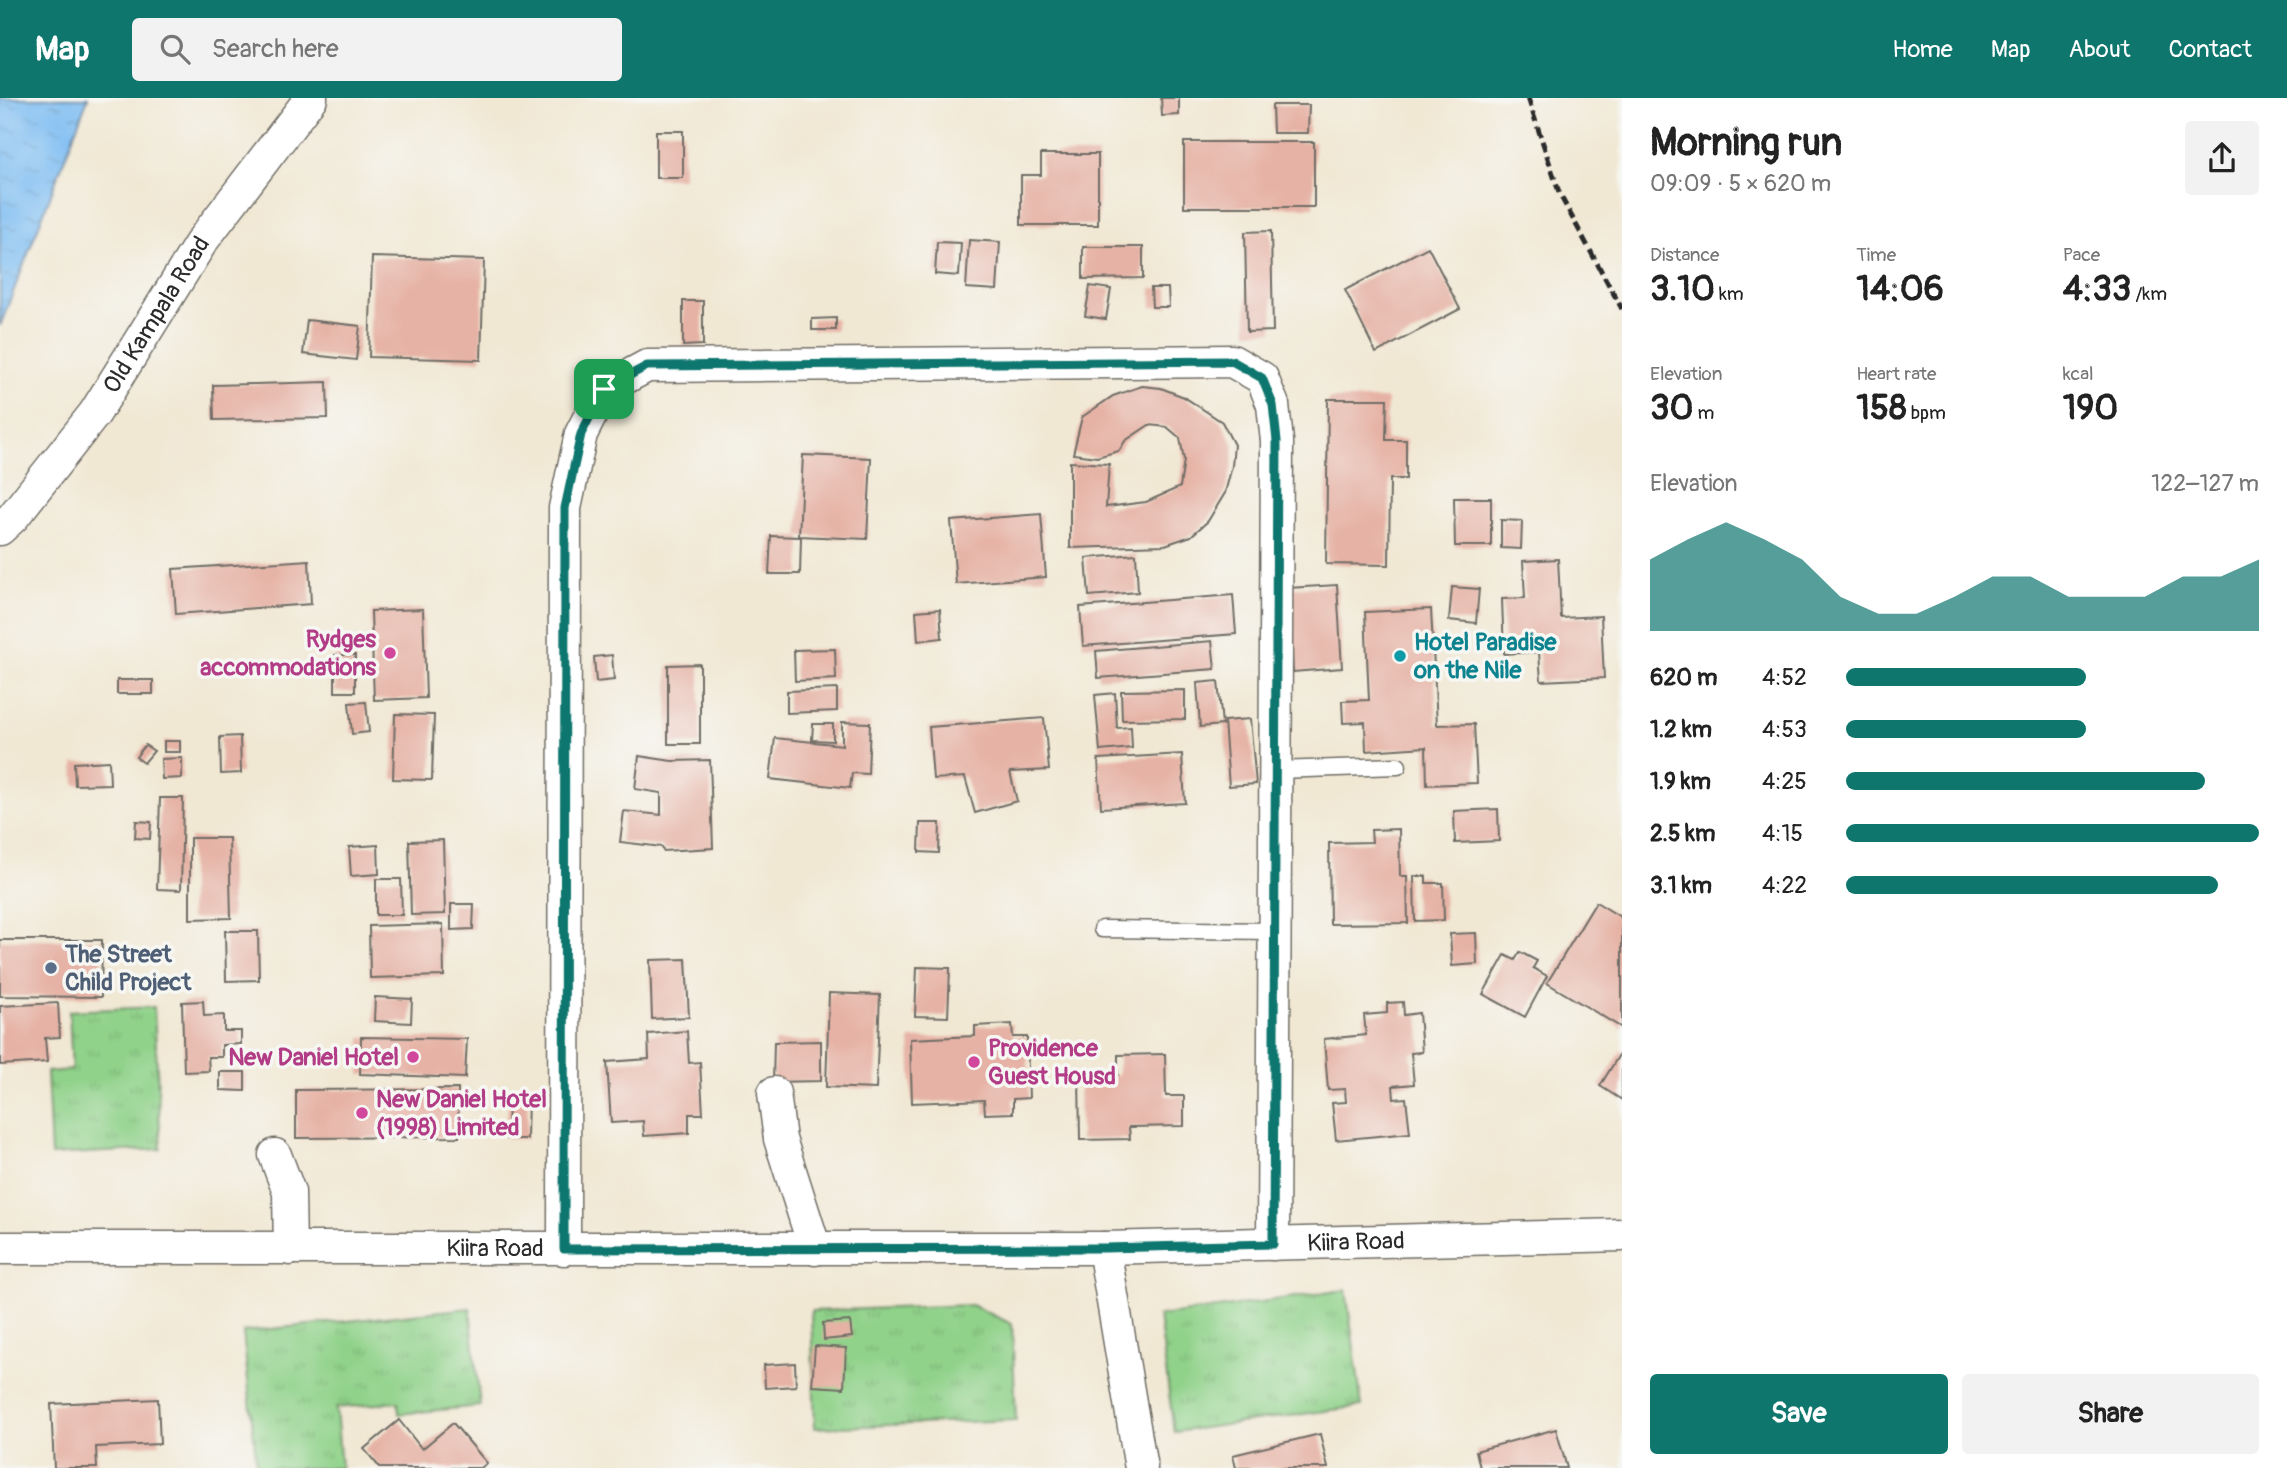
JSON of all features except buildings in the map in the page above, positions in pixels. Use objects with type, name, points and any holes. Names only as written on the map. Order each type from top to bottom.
[{"type":"street","name":"Old Kampala Road","points":[[0,529],[13,517],[95,412],[202,241],[311,98]]},
{"type":"street","points":[[564,1249],[565,508],[581,434],[604,389],[647,366],[1232,361],[1262,378],[1273,405],[1277,441],[1273,1244]]},
{"type":"street","points":[[774,1093],[780,1139],[815,1249]]},
{"type":"street","points":[[275,1155],[289,1192],[290,1249]]},
{"type":"street","name":"Kiira Road","points":[[0,1248],[1104,1248],[1622,1236]]},
{"type":"street","points":[[1104,1248],[1141,1468]]},
{"type":"lane","points":[[1276,770],[1398,766]]},
{"type":"lane","points":[[1102,929],[1275,931]]},
{"type":"green space","points":[[154,1007],[161,1149],[51,1155],[47,1072],[72,1070],[69,1011]]},
{"type":"green space","points":[[1346,1290],[1362,1406],[1174,1432],[1159,1316]]},
{"type":"green space","points":[[971,1305],[1012,1324],[1016,1420],[815,1428],[811,1311]]},
{"type":"green space","points":[[470,1308],[480,1406],[399,1414],[398,1402],[336,1408],[341,1468],[257,1468],[243,1332]]},
{"type":"water","points":[[0,98],[88,98],[0,326]]},
{"type":"railway","points":[[1528,98],[1560,195],[1622,309]]},
{"type":"place","name":"Rydges accommodations","points":[[390,653]]},
{"type":"place","name":"Hotel Paradise on the Nile","points":[[1400,656]]},
{"type":"place","name":"The Street Child Project","points":[[51,968]]},
{"type":"place","name":"New Daniel Hotel","points":[[413,1057]]},
{"type":"place","name":"Providence Guest Housd","points":[[974,1062]]},
{"type":"place","name":"New Daniel Hotel (1998) Limited","points":[[362,1113]]},
{"type":"route","points":[[1232,361],[1262,378],[1273,405],[1277,441],[1273,1244],[1104,1248],[564,1249],[565,508],[581,434],[604,389],[647,366],[1232,361]]}]
